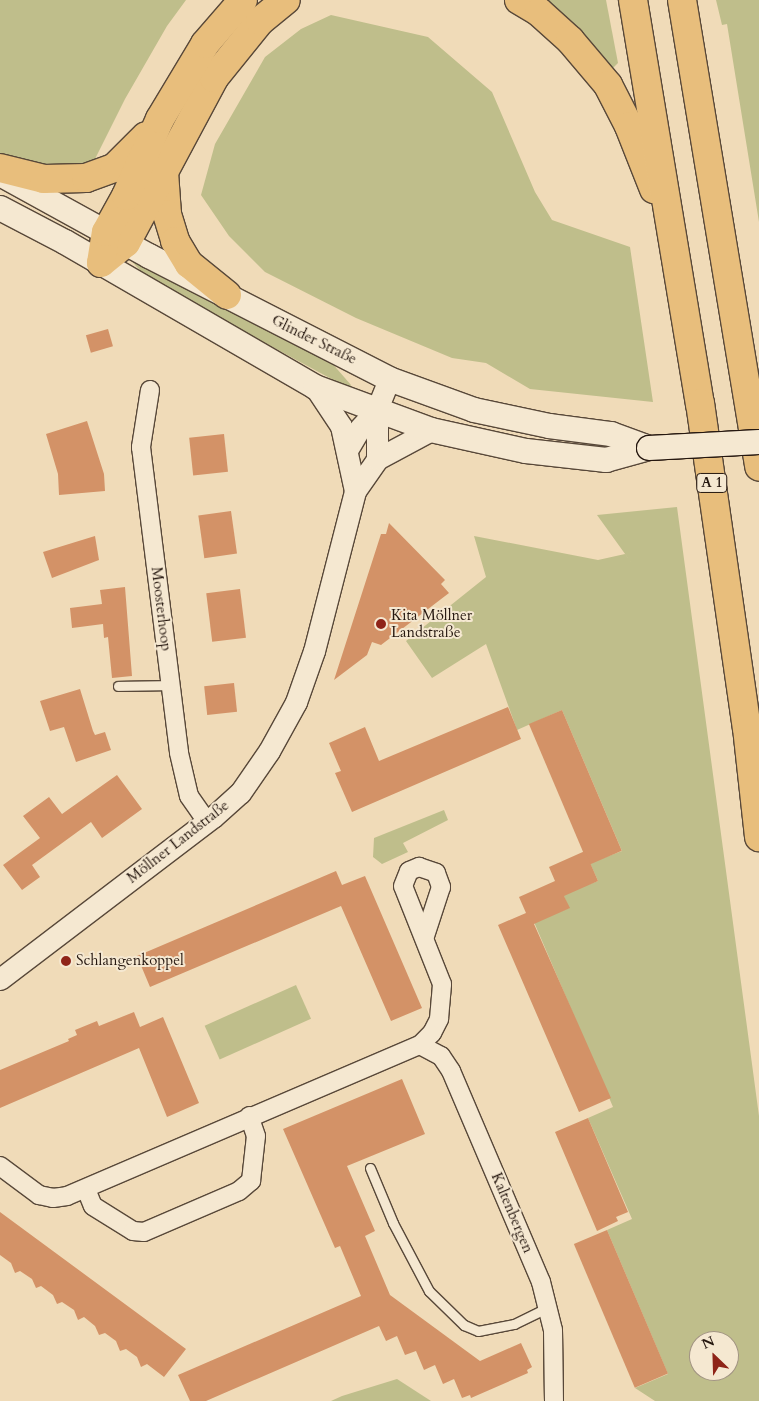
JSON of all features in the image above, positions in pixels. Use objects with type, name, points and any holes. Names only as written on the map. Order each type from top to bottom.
[{"type":"highway","points":[[116,237],[130,188],[160,119],[205,44],[243,0]]},
{"type":"highway","points":[[101,263],[116,237],[164,171],[214,78],[260,21],[286,0]]},
{"type":"highway","points":[[519,0],[540,12],[570,40],[608,85],[629,126],[674,239]]},
{"type":"highway","name":"A 1","points":[[633,0],[674,239],[746,718],[759,837]]},
{"type":"highway","points":[[682,0],[759,467]]},
{"type":"highway","points":[[0,168],[44,179],[69,180],[105,174],[124,160],[160,119]]},
{"type":"highway","points":[[164,171],[167,214],[175,241],[189,264],[227,295]]},
{"type":"main road","name":"Glinder Straße","points":[[0,174],[116,237],[389,379],[474,410],[549,426],[611,434],[649,448]]},
{"type":"main road","name":"Glinder Straße","points":[[0,208],[101,263],[315,386],[431,430],[526,451],[606,460],[649,448],[759,442]]},
{"type":"street","points":[[347,450],[360,428],[377,409],[389,379]]},
{"type":"street","name":"Möllner Landstraße","points":[[315,386],[341,426],[354,491]]},
{"type":"street","name":"Moosterhoop","points":[[150,390],[141,447],[179,753],[189,796],[207,822]]},
{"type":"street","points":[[377,409],[377,459]]},
{"type":"street","name":"Möllner Landstraße","points":[[0,979],[207,822],[240,792],[269,751],[296,702],[314,651],[354,491],[377,459],[431,430]]},
{"type":"street","points":[[0,1166],[40,1195],[53,1198],[86,1189],[249,1116],[420,1045],[432,1033],[442,1002],[442,984],[425,936]]},
{"type":"street","name":"Kaltenbergen","points":[[420,1045],[441,1056],[451,1071],[542,1282],[553,1330],[554,1401]]},
{"type":"street","points":[[86,1189],[93,1206],[133,1231],[144,1232],[238,1191],[251,1181],[256,1136],[249,1116]]},
{"type":"lane","points":[[118,686],[171,685]]},
{"type":"lane","points":[[370,1168],[393,1224],[429,1291],[464,1325],[478,1331],[514,1324],[549,1307]]},
{"type":"shaded area","points":[[0,0],[186,0],[167,26],[125,99],[93,163],[63,168],[34,166],[0,154]]},
{"type":"shaded area","points":[[548,0],[606,0],[618,63],[610,71]]},
{"type":"shaded area","points":[[716,0],[759,0],[759,222],[727,24],[722,25]]},
{"type":"shaded area","points":[[331,15],[428,37],[492,92],[535,192],[552,220],[630,247],[653,402],[530,389],[486,363],[452,358],[356,318],[265,272],[229,236],[201,195],[215,144],[265,57],[301,29]]},
{"type":"shaded area","points":[[125,254],[331,362],[351,385],[350,389],[149,280]]},
{"type":"shaded area","points":[[677,507],[759,1116],[759,1401],[655,1401],[635,1388],[668,1374],[607,1230],[632,1219],[588,1118],[613,1107],[534,922],[569,908],[563,894],[598,881],[590,863],[622,851],[562,710],[517,730],[486,644],[432,678],[406,641],[486,577],[474,536],[598,560],[625,554],[633,565],[597,515]]},
{"type":"shaded area","points":[[444,810],[448,820],[403,843],[408,852],[382,864],[373,857],[374,838]]},
{"type":"shaded area","points":[[296,985],[311,1019],[220,1059],[205,1026]]},
{"type":"shaded area","points":[[397,1379],[431,1401],[331,1401],[342,1396]]},
{"type":"building","points":[[108,329],[113,346],[91,353],[86,335]]},
{"type":"building","points":[[87,421],[104,474],[105,491],[59,495],[58,474],[46,434]]},
{"type":"building","points":[[224,434],[228,472],[193,475],[189,438]]},
{"type":"building","points":[[231,511],[237,554],[204,558],[198,516]]},
{"type":"building","points":[[389,523],[445,580],[441,584],[449,593],[381,645],[372,642],[367,655],[334,680],[381,534],[386,534]]},
{"type":"building","points":[[95,536],[99,560],[52,578],[43,552]]},
{"type":"building","points":[[125,587],[132,676],[112,678],[108,637],[104,638],[103,624],[72,628],[70,608],[102,604],[100,590]]},
{"type":"building","points":[[240,589],[246,638],[212,642],[206,593]]},
{"type":"building","points":[[234,683],[237,712],[207,715],[204,686]]},
{"type":"building","points":[[80,689],[95,735],[105,732],[111,750],[76,762],[64,727],[50,731],[40,701]]},
{"type":"building","points":[[508,707],[521,739],[352,812],[335,773],[341,771],[329,743],[365,727],[379,761]]},
{"type":"building","points":[[562,710],[622,851],[589,865],[529,724]]},
{"type":"building","points":[[117,775],[142,809],[102,838],[91,822],[32,865],[40,877],[22,890],[3,865],[40,838],[23,816],[49,797],[62,814]]},
{"type":"building","points":[[585,851],[598,881],[564,896],[570,908],[534,924],[611,1098],[579,1112],[498,925],[526,913],[519,897],[555,881],[549,867]]},
{"type":"building","points":[[336,871],[342,885],[365,876],[422,1008],[391,1021],[341,906],[150,987],[137,956]]},
{"type":"building","points":[[134,1012],[140,1027],[163,1017],[199,1103],[167,1117],[139,1048],[0,1108],[0,1070],[69,1041],[68,1039],[77,1035],[75,1030],[97,1021],[99,1026]]},
{"type":"building","points":[[402,1079],[425,1134],[347,1166],[375,1231],[365,1236],[390,1295],[480,1361],[521,1343],[532,1367],[527,1370],[528,1373],[471,1398],[470,1395],[462,1398],[454,1379],[443,1384],[435,1365],[424,1370],[416,1351],[405,1355],[397,1336],[386,1341],[379,1326],[206,1401],[190,1401],[178,1375],[361,1296],[340,1246],[335,1248],[283,1129]]},
{"type":"building","points":[[588,1118],[628,1212],[616,1217],[618,1221],[597,1231],[555,1132]]},
{"type":"building","points":[[0,1212],[186,1349],[164,1377],[147,1364],[141,1367],[137,1357],[126,1349],[120,1351],[116,1341],[105,1333],[99,1335],[95,1326],[84,1317],[78,1320],[74,1310],[62,1302],[57,1304],[53,1295],[41,1286],[36,1288],[32,1279],[20,1271],[15,1273],[11,1263],[0,1255]]},
{"type":"building","points":[[607,1230],[668,1374],[635,1388],[574,1244]]},
{"type":"place","name":"Kita Möllner Landstraße","points":[[381,624]]},
{"type":"place","name":"Schlangenkoppel","points":[[66,961]]}]
